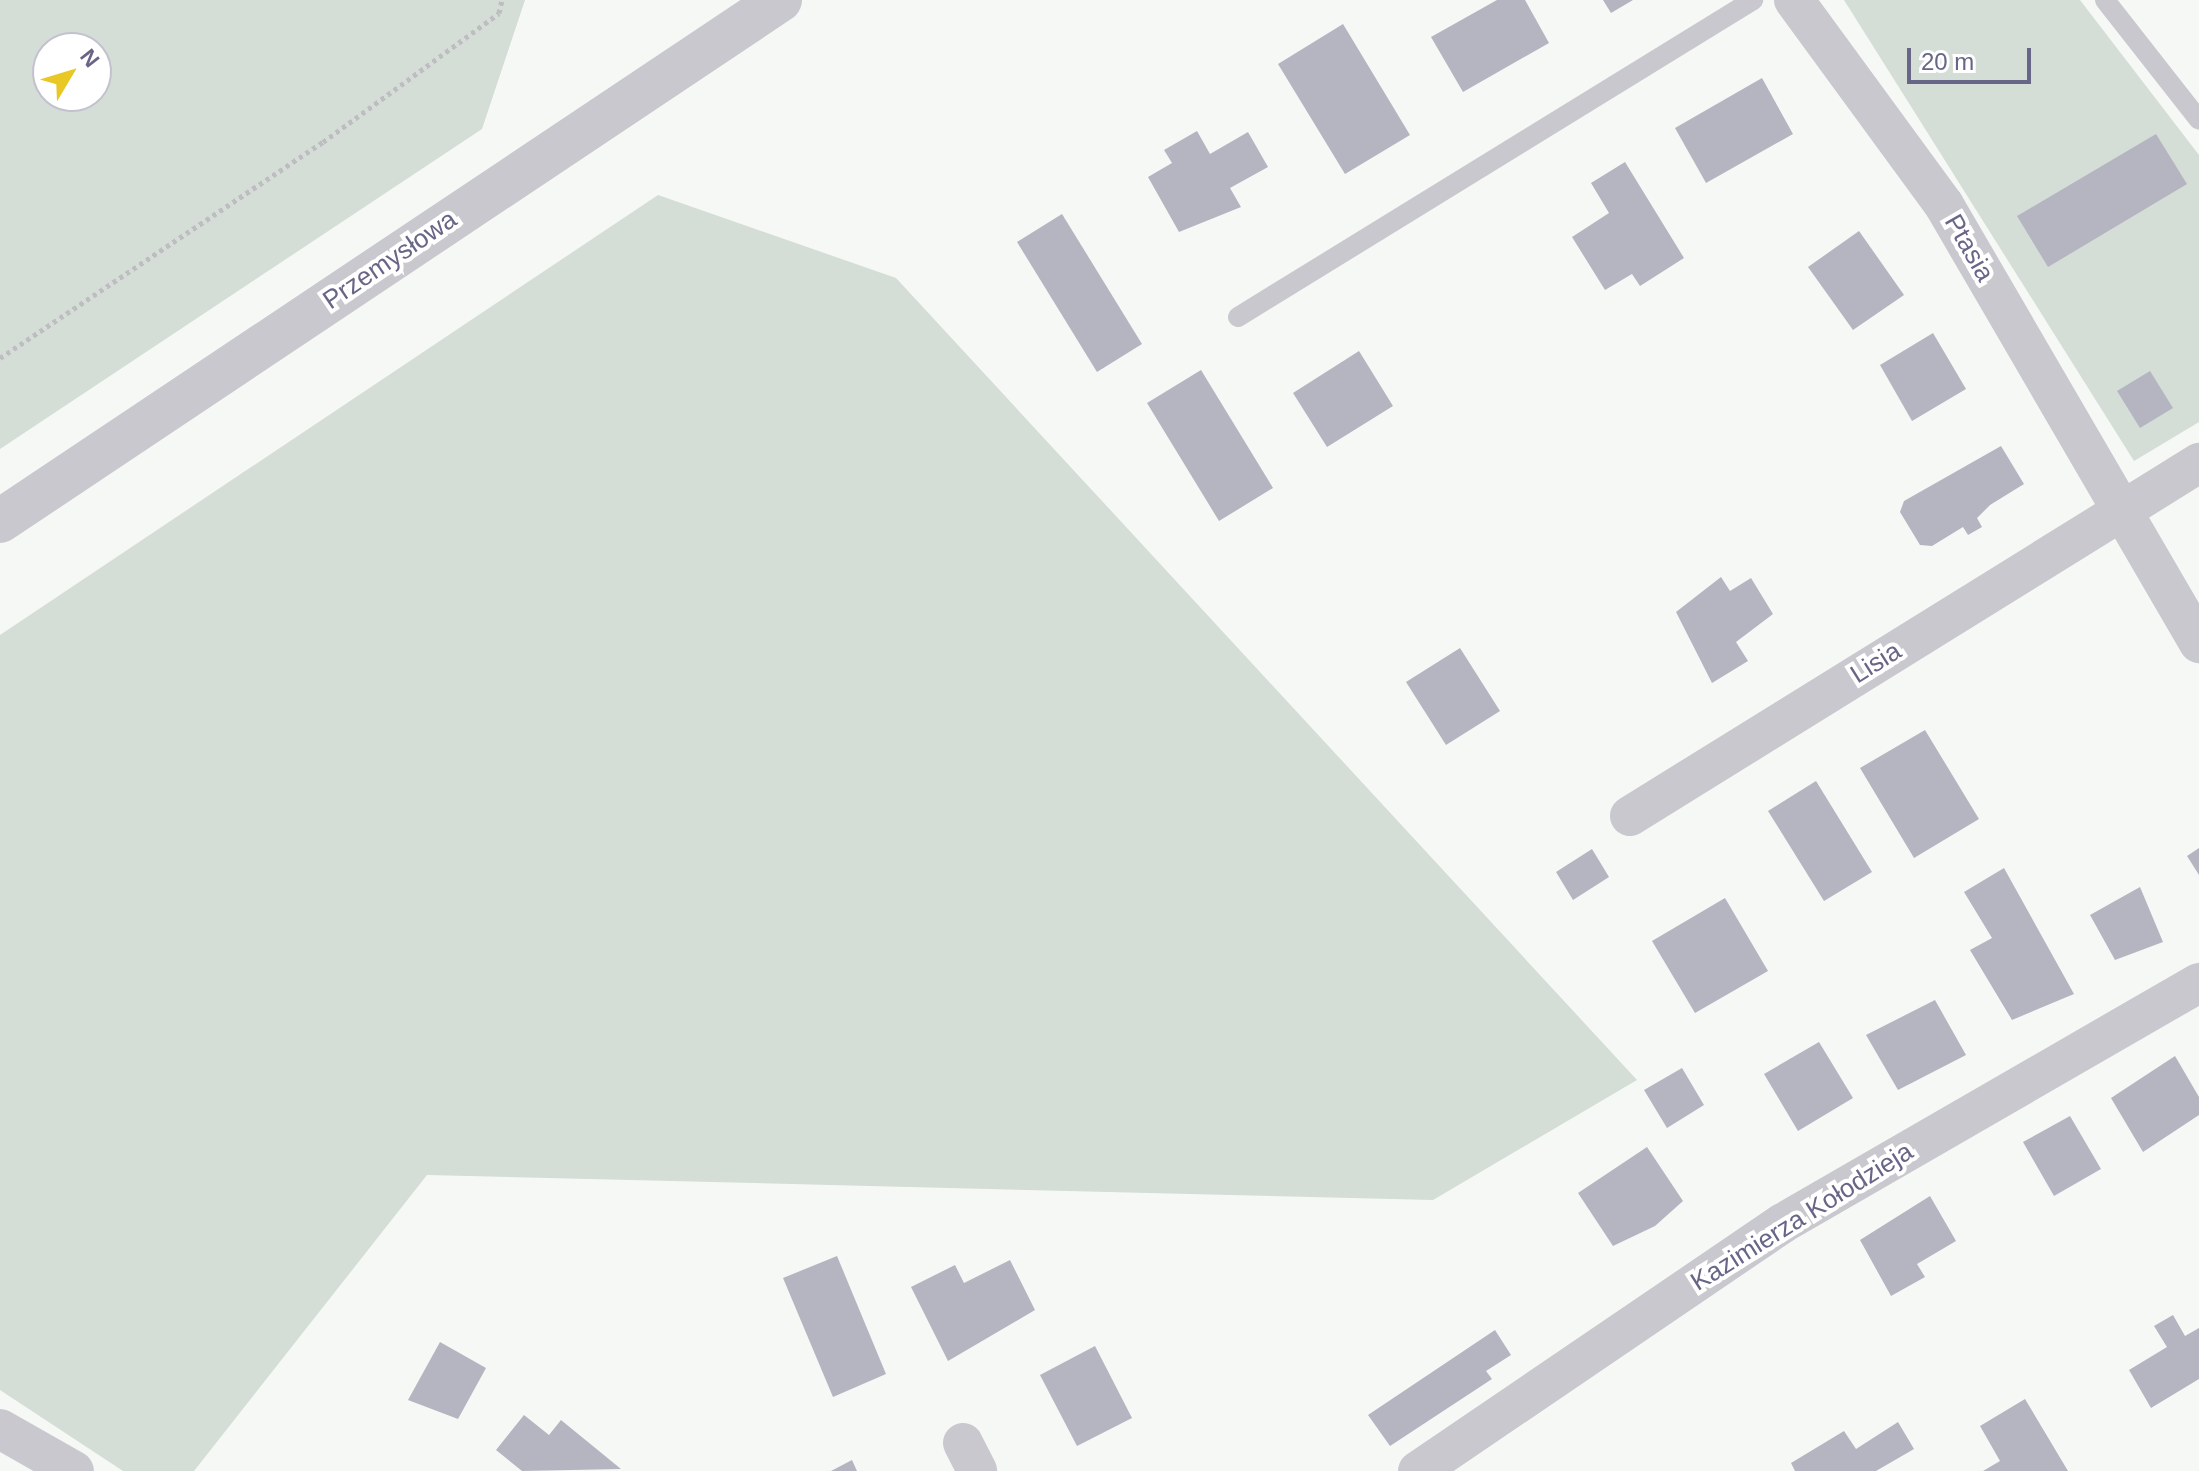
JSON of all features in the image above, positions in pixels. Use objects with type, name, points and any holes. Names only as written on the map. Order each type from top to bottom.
[{"type":"street","name":"Przemysłowa","points":[[0,521],[780,0]]},
{"type":"street","name":"Ptasia","points":[[1794,0],[1944,205],[2123,510]]},
{"type":"street","name":"Lisia","points":[[1630,816],[2199,463]]},
{"type":"street","points":[[2123,510],[2199,643]]},
{"type":"street","name":"Kazimierza Kołodzieja","points":[[1418,1471],[1783,1223],[2199,983]]},
{"type":"street","points":[[0,1429],[74,1471]]},
{"type":"lane","points":[[1238,317],[1753,0]]},
{"type":"lane","points":[[2105,0],[2199,120]]},
{"type":"path","points":[[0,358],[323,142],[499,13],[502,0]]},
{"type":"shaded area","points":[[0,0],[525,0],[482,129],[0,449]]},
{"type":"shaded area","points":[[1844,0],[2080,0],[2199,155],[2199,422],[2134,461]]},
{"type":"shaded area","points":[[658,195],[896,278],[1637,1080],[1433,1200],[427,1175],[194,1471],[123,1471],[0,1390],[0,635]]},
{"type":"building","points":[[1497,0],[1525,0],[1549,43],[1463,92],[1431,37]]},
{"type":"building","points":[[1603,0],[1633,0],[1611,13]]},
{"type":"building","points":[[1343,24],[1410,135],[1345,174],[1278,64]]},
{"type":"building","points":[[1762,78],[1793,134],[1706,183],[1675,128]]},
{"type":"building","points":[[1197,131],[1210,154],[1248,132],[1268,167],[1230,188],[1241,207],[1179,232],[1148,177],[1172,163],[1164,150]]},
{"type":"building","points":[[2156,134],[2187,184],[2048,267],[2017,216]]},
{"type":"building","points":[[1625,162],[1684,258],[1640,286],[1632,274],[1605,290],[1572,237],[1609,213],[1591,183]]},
{"type":"building","points":[[1062,214],[1142,344],[1097,372],[1017,242]]},
{"type":"building","points":[[1859,231],[1904,295],[1853,330],[1808,267]]},
{"type":"building","points":[[1933,333],[1966,389],[1912,421],[1880,365]]},
{"type":"building","points":[[1359,351],[1393,406],[1327,447],[1293,393]]},
{"type":"building","points":[[1201,370],[1273,488],[1219,521],[1147,403]]},
{"type":"building","points":[[2150,371],[2173,408],[2140,428],[2117,391]]},
{"type":"building","points":[[2001,446],[2024,484],[1990,505],[1977,518],[1982,527],[1968,535],[1963,527],[1932,546],[1920,545],[1900,512],[1904,501]]},
{"type":"building","points":[[1721,577],[1730,591],[1751,578],[1773,614],[1736,642],[1748,661],[1712,683],[1676,612]]},
{"type":"building","points":[[1460,648],[1500,711],[1446,745],[1406,682]]},
{"type":"building","points":[[1925,730],[1979,819],[1914,858],[1860,768]]},
{"type":"building","points":[[1816,781],[1872,872],[1824,901],[1768,811]]},
{"type":"building","points":[[2199,848],[2199,875],[2187,856]]},
{"type":"building","points":[[1592,849],[1609,877],[1573,900],[1556,872]]},
{"type":"building","points":[[2004,868],[2074,994],[2012,1020],[1970,950],[1992,938],[1964,892]]},
{"type":"building","points":[[2140,887],[2163,942],[2115,960],[2090,915]]},
{"type":"building","points":[[1725,898],[1768,971],[1695,1013],[1652,941]]},
{"type":"building","points":[[1935,1000],[1966,1055],[1898,1090],[1866,1035]]},
{"type":"building","points":[[1819,1042],[1853,1098],[1798,1131],[1764,1074]]},
{"type":"building","points":[[2175,1056],[2199,1097],[2199,1115],[2143,1152],[2111,1098]]},
{"type":"building","points":[[1682,1068],[1704,1105],[1667,1128],[1644,1090]]},
{"type":"building","points":[[2070,1116],[2101,1169],[2054,1196],[2023,1142]]},
{"type":"building","points":[[1647,1147],[1683,1201],[1655,1226],[1613,1246],[1578,1193]]},
{"type":"building","points":[[1930,1196],[1956,1241],[1917,1264],[1925,1277],[1891,1296],[1860,1240]]},
{"type":"building","points":[[837,1256],[886,1374],[833,1397],[783,1278]]},
{"type":"building","points":[[1010,1260],[1035,1310],[948,1361],[911,1287],[955,1265],[964,1283]]},
{"type":"building","points":[[2173,1315],[2185,1336],[2199,1328],[2199,1379],[2151,1408],[2129,1370],[2167,1347],[2154,1326]]},
{"type":"building","points":[[1495,1330],[1511,1355],[1486,1371],[1492,1379],[1390,1446],[1368,1415]]},
{"type":"building","points":[[440,1342],[486,1368],[458,1419],[408,1400]]},
{"type":"building","points":[[1095,1346],[1132,1418],[1077,1446],[1040,1375]]},
{"type":"building","points":[[2025,1399],[2068,1471],[1983,1471],[2000,1461],[1980,1426]]},
{"type":"building","points":[[524,1415],[549,1435],[561,1420],[621,1469],[522,1471],[496,1450]]},
{"type":"building","points":[[1898,1422],[1914,1449],[1876,1471],[1795,1471],[1791,1463],[1844,1431],[1856,1449]]},
{"type":"building","points":[[852,1460],[857,1471],[831,1471]]}]
